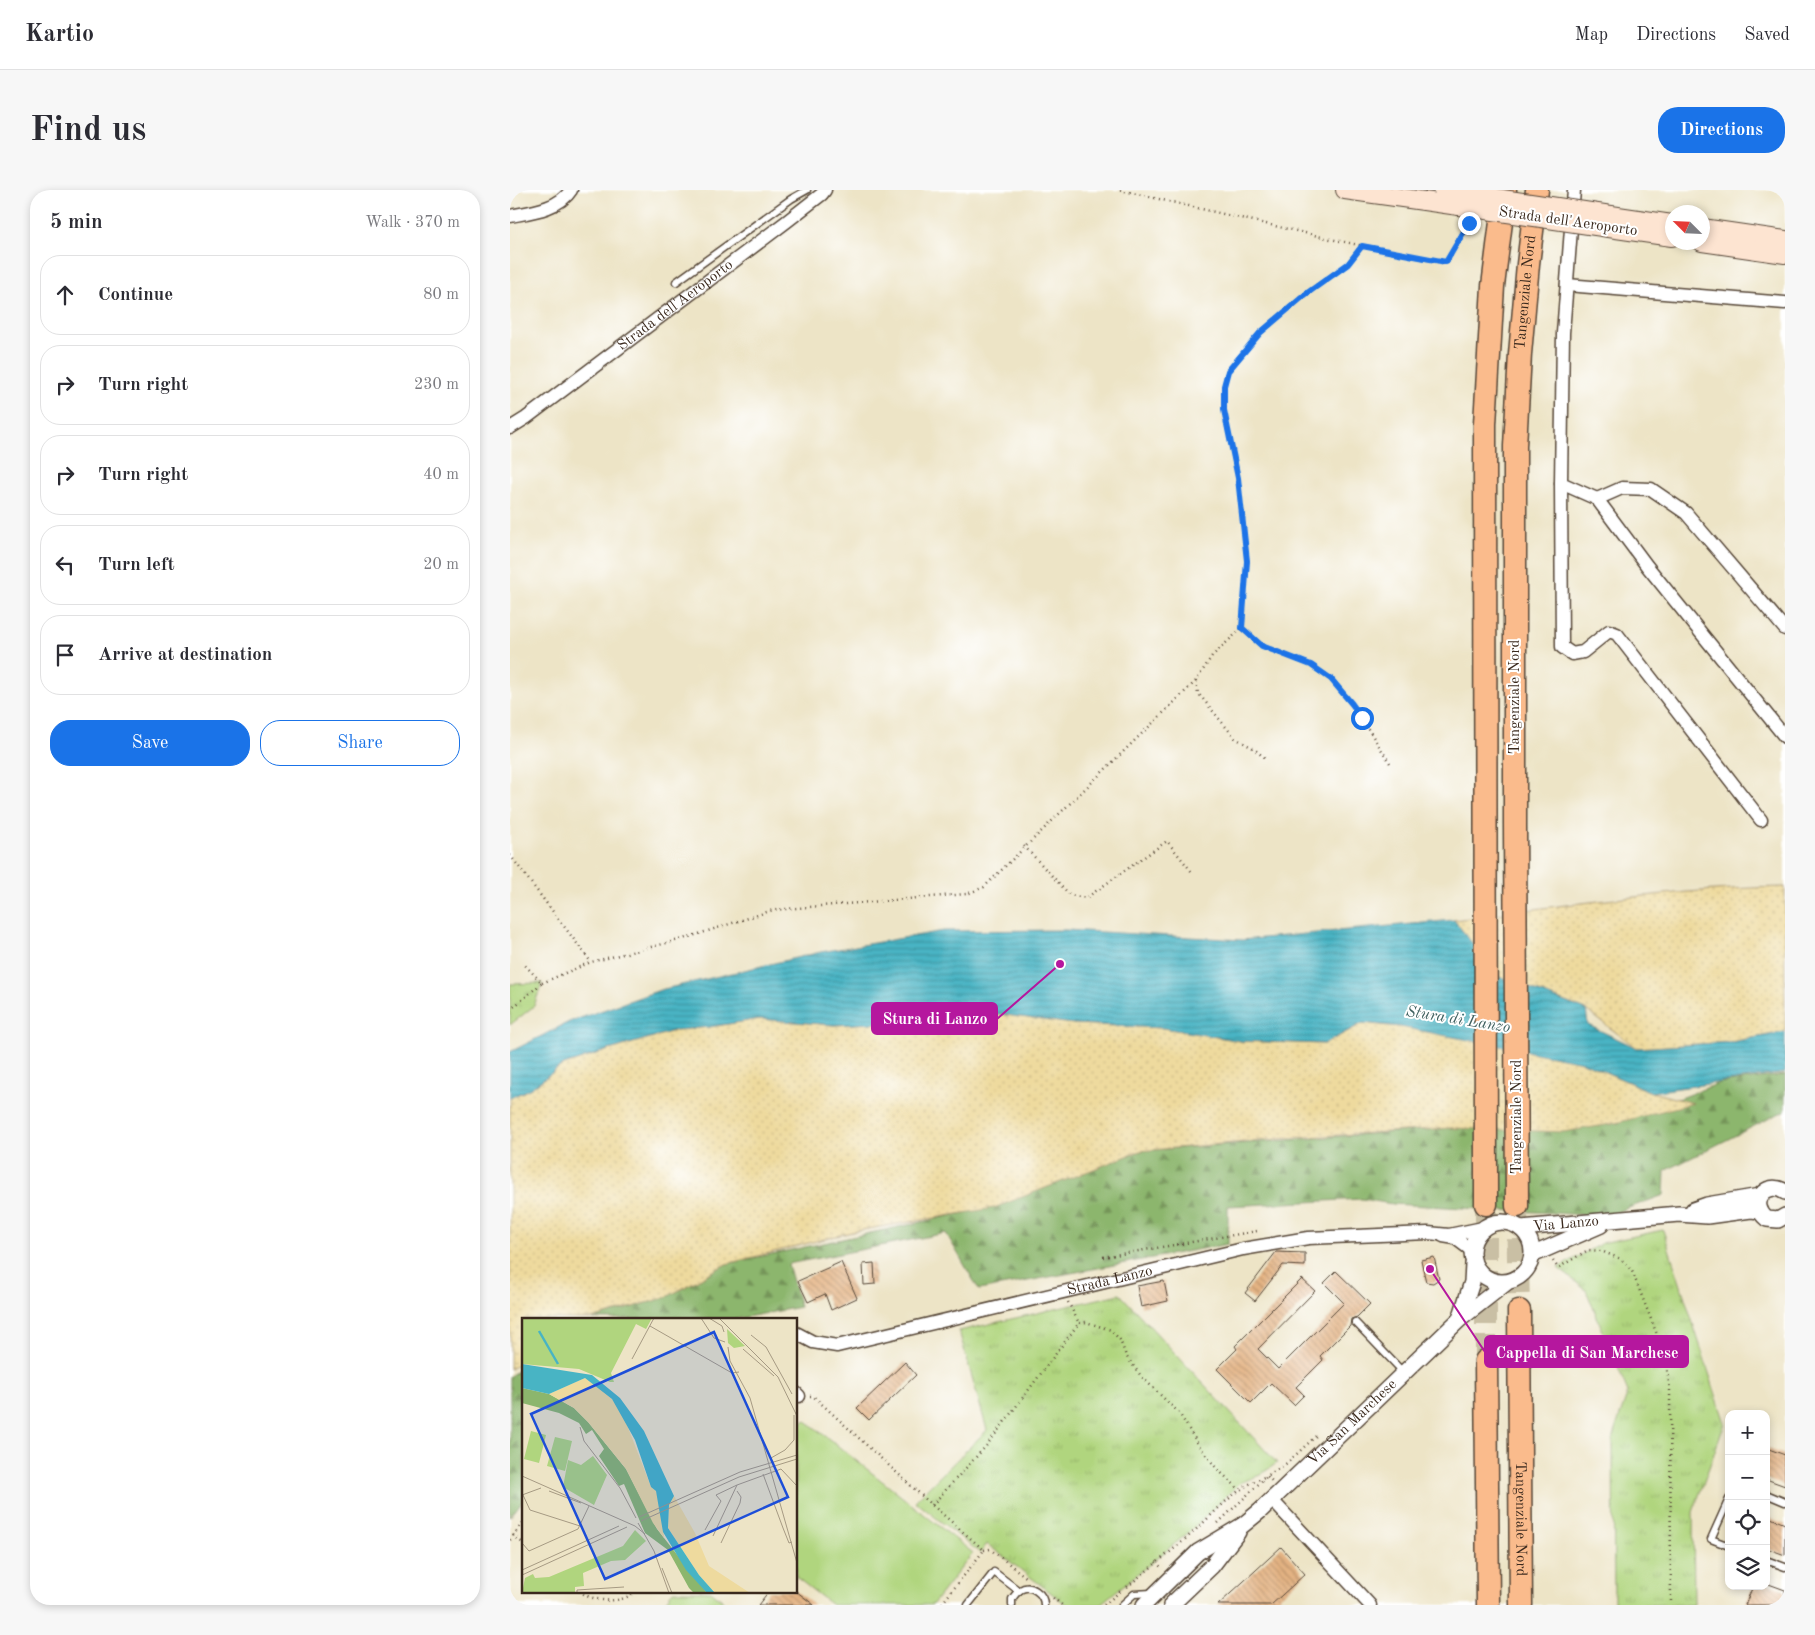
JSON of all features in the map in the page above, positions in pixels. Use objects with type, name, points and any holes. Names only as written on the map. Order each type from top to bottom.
[{"type":"highway","points":[[1487,190],[1486,212],[1494,286]]},
{"type":"highway","name":"Tangenziale Nord","points":[[1486,1197],[1485,424],[1494,286],[1505,190]]},
{"type":"highway","name":"Tangenziale Nord","points":[[1518,1198],[1515,824],[1516,446],[1520,354],[1537,190]]},
{"type":"highway","name":"Tangenziale Nord","points":[[1519,1311],[1521,1605]]},
{"type":"highway","points":[[1486,1361],[1488,1605]]},
{"type":"main road","name":"Strada dell'Aeroporto","points":[[1345,190],[1424,201],[1610,221],[1665,224]]},
{"type":"main road","name":"Strada dell'Aeroporto","points":[[1443,190],[1610,221],[1665,235]]},
{"type":"main road","points":[[1710,229],[1785,240]]},
{"type":"main road","points":[[1710,243],[1785,254]]},
{"type":"street","points":[[555,203],[562,190]]},
{"type":"street","points":[[510,216],[545,209],[568,195],[571,190]]},
{"type":"street","name":"Strada dell'Aeroporto","points":[[510,428],[526,418],[786,222],[825,190]]},
{"type":"street","points":[[1574,190],[1563,333],[1561,483],[1562,647],[1572,654],[1583,652],[1609,631],[1617,634],[1761,820]]},
{"type":"street","points":[[1567,285],[1785,302]]},
{"type":"street","points":[[1561,483],[1597,499],[1647,566],[1785,737]]},
{"type":"street","points":[[1597,499],[1622,488],[1651,489],[1686,513],[1785,629]]},
{"type":"street","points":[[1785,1192],[1774,1188],[1765,1191],[1760,1204],[1767,1219],[1778,1220],[1785,1216]]},
{"type":"street","name":"Via Lanzo","points":[[1521,1228],[1679,1214],[1707,1205],[1760,1204]]},
{"type":"street","name":"Via Lanzo","points":[[1538,1253],[1612,1220]]},
{"type":"street","points":[[1502,1222],[1512,1223],[1521,1228],[1538,1253],[1524,1273],[1516,1280],[1496,1283],[1479,1273],[1472,1257],[1473,1241],[1483,1228],[1492,1223],[1502,1222]]},
{"type":"street","name":"Strada Lanzo","points":[[798,1334],[814,1342],[837,1346],[1243,1249],[1308,1238],[1428,1233],[1449,1235],[1483,1228]]},
{"type":"street","name":"Strada Lanzo","points":[[1428,1233],[1455,1238],[1472,1257]]},
{"type":"street","name":"Via San Marchese","points":[[1460,1319],[1472,1282],[1472,1257]]},
{"type":"street","name":"Via San Marchese","points":[[1144,1605],[1198,1552],[1243,1525],[1277,1495],[1460,1319],[1506,1283]]},
{"type":"street","points":[[1277,1495],[1370,1605]]},
{"type":"street","name":"Via San Marchese","points":[[1171,1605],[1212,1566],[1243,1525]]},
{"type":"lane","points":[[676,282],[791,199],[807,190]]},
{"type":"lane","points":[[1355,1322],[1404,1373]]},
{"type":"lane","points":[[1770,1496],[1785,1502]]},
{"type":"lane","points":[[1726,1545],[1711,1540],[1729,1500]]},
{"type":"lane","points":[[1770,1561],[1785,1567]]},
{"type":"lane","points":[[968,1605],[994,1572],[1019,1590]]},
{"type":"lane","points":[[1012,1605],[1012,1600],[1019,1590],[1029,1588],[1040,1593],[1044,1600],[1044,1605]]},
{"type":"lane","points":[[1122,1605],[1134,1594],[1156,1592]]},
{"type":"path","points":[[1120,190],[1362,246],[1446,262],[1469,223],[1470,215]]},
{"type":"path","points":[[510,1010],[542,983],[591,962],[683,939],[773,910],[967,894],[984,886],[1196,681],[1212,656],[1242,628],[1247,561],[1238,478],[1224,410],[1224,386],[1228,371],[1260,333],[1306,294],[1348,264],[1362,246]]},
{"type":"path","points":[[1242,628],[1262,646],[1311,665],[1331,679],[1352,704],[1390,763]]},
{"type":"path","points":[[1196,681],[1198,693],[1235,738],[1253,748],[1266,759]]},
{"type":"path","points":[[1024,846],[1070,895],[1086,898],[1167,841],[1192,872]]},
{"type":"path","points":[[510,855],[591,962]]},
{"type":"path","points":[[523,963],[542,983]]},
{"type":"path","points":[[1103,1257],[1257,1231]]},
{"type":"path","points":[[1538,1253],[1558,1268],[1588,1250],[1601,1251],[1621,1259],[1632,1271],[1656,1332],[1665,1359],[1670,1388],[1672,1605]]},
{"type":"path","points":[[1063,1293],[1080,1323]]},
{"type":"path","points":[[932,1505],[986,1445],[1080,1323],[1086,1322],[1111,1330],[1120,1340],[1126,1356],[1141,1376],[1179,1413],[1198,1444],[1217,1469],[1240,1489]]},
{"type":"path","points":[[798,1394],[813,1396],[984,1550]]},
{"type":"path","points":[[1104,1605],[1188,1536],[1240,1489],[1253,1481],[1267,1476],[1277,1495]]},
{"type":"path","points":[[510,1540],[522,1524]]},
{"type":"path","points":[[513,1535],[522,1542]]},
{"type":"path","points":[[941,1605],[984,1550],[990,1549],[1033,1583]]},
{"type":"path","points":[[580,1592],[584,1595],[611,1602],[632,1596],[634,1592]]},
{"type":"path","points":[[1048,1594],[1062,1605]]},
{"type":"green space","points":[[542,983],[534,1006],[510,1025],[510,984]]},
{"type":"green space","points":[[1785,1075],[1785,1112],[1665,1171],[1664,1195],[1606,1216],[1392,1204],[1362,1199],[1228,1206],[1228,1244],[979,1290],[946,1233],[788,1264],[800,1307],[741,1318],[596,1318],[667,1297],[726,1264],[1001,1205],[1140,1151],[1452,1128],[1612,1124],[1719,1083]]},
{"type":"green space","points":[[1663,1230],[1725,1423],[1693,1512],[1694,1605],[1614,1605],[1613,1436],[1628,1392],[1586,1290],[1558,1268],[1602,1243]]},
{"type":"green space","points":[[1120,1294],[1277,1463],[1260,1475],[1240,1483],[1188,1533],[1099,1605],[1067,1605],[987,1544],[980,1553],[915,1501],[987,1430],[959,1331]]},
{"type":"green space","points":[[522,1367],[522,1502],[510,1517],[510,1376]]},
{"type":"green space","points":[[805,1420],[973,1553],[932,1605],[832,1605],[798,1579],[798,1428]]},
{"type":"green space","points":[[672,1592],[712,1592],[728,1605],[662,1605]]},
{"type":"sand","points":[[1785,887],[1785,1032],[1731,1042],[1637,1048],[1586,1010],[1499,977],[1470,951],[1454,920],[1660,894]]},
{"type":"sand","points":[[976,1011],[1074,1024],[1164,1028],[1241,1041],[1324,1044],[1363,1023],[1442,1031],[1538,1046],[1583,1062],[1651,1092],[1693,1103],[1612,1124],[1563,1132],[1452,1128],[1291,1138],[1140,1151],[994,1208],[856,1231],[726,1264],[667,1297],[595,1318],[522,1318],[522,1361],[510,1369],[510,1098],[531,1088],[561,1066],[677,1030],[760,1019],[834,1025],[891,1022]]},
{"type":"water","points":[[1454,920],[1499,977],[1586,1010],[1588,1025],[1637,1048],[1731,1042],[1785,1032],[1785,1073],[1651,1092],[1583,1062],[1401,1027],[1363,1023],[1324,1044],[1241,1041],[1164,1028],[1074,1024],[976,1011],[891,1022],[834,1025],[760,1019],[677,1030],[561,1066],[531,1088],[510,1098],[510,1052],[569,1022],[660,990],[821,952],[944,931],[1066,930],[1242,940]]},
{"type":"building","points":[[1276,1252],[1305,1253],[1305,1266],[1283,1265],[1255,1301],[1245,1293]]},
{"type":"building","points":[[1434,1257],[1439,1279],[1433,1283],[1426,1282],[1421,1260]]},
{"type":"building","points":[[841,1262],[857,1298],[831,1310],[825,1294],[808,1302],[798,1281]]},
{"type":"building","points":[[874,1263],[875,1284],[864,1285],[863,1264]]},
{"type":"building","points":[[1336,1271],[1370,1304],[1357,1317],[1351,1319],[1350,1326],[1320,1356],[1323,1360],[1296,1387],[1304,1395],[1294,1405],[1271,1383],[1251,1403],[1217,1369],[1237,1349],[1235,1346],[1302,1279],[1315,1291],[1258,1349],[1278,1369],[1344,1303],[1324,1283]]},
{"type":"building","points":[[1164,1281],[1168,1301],[1141,1307],[1137,1286]]},
{"type":"building","points":[[905,1362],[916,1375],[869,1420],[857,1408]]},
{"type":"building","points":[[1770,1449],[1785,1455],[1785,1486],[1770,1480]]},
{"type":"building","points":[[1770,1518],[1785,1524],[1785,1555],[1770,1549]]},
{"type":"building","points":[[1281,1547],[1305,1574],[1271,1605],[1218,1605]]},
{"type":"building","points":[[1770,1584],[1785,1590],[1785,1605],[1745,1605],[1751,1590],[1770,1590]]},
{"type":"building","points":[[768,1592],[797,1592],[814,1605],[758,1605]]},
{"type":"tunnel","points":[[1486,1204],[1486,1361]]},
{"type":"tunnel","points":[[1517,1206],[1519,1311]]},
{"type":"place","name":"Stura di Lanzo","points":[[1060,964]]},
{"type":"place","name":"Cappella di San Marchese","points":[[1430,1269]]},
{"type":"route","points":[[1362,718],[1331,679],[1311,665],[1262,646],[1242,628],[1247,561],[1238,478],[1224,410],[1224,386],[1228,371],[1260,333],[1306,294],[1348,264],[1362,246],[1446,262],[1469,223]]}]
